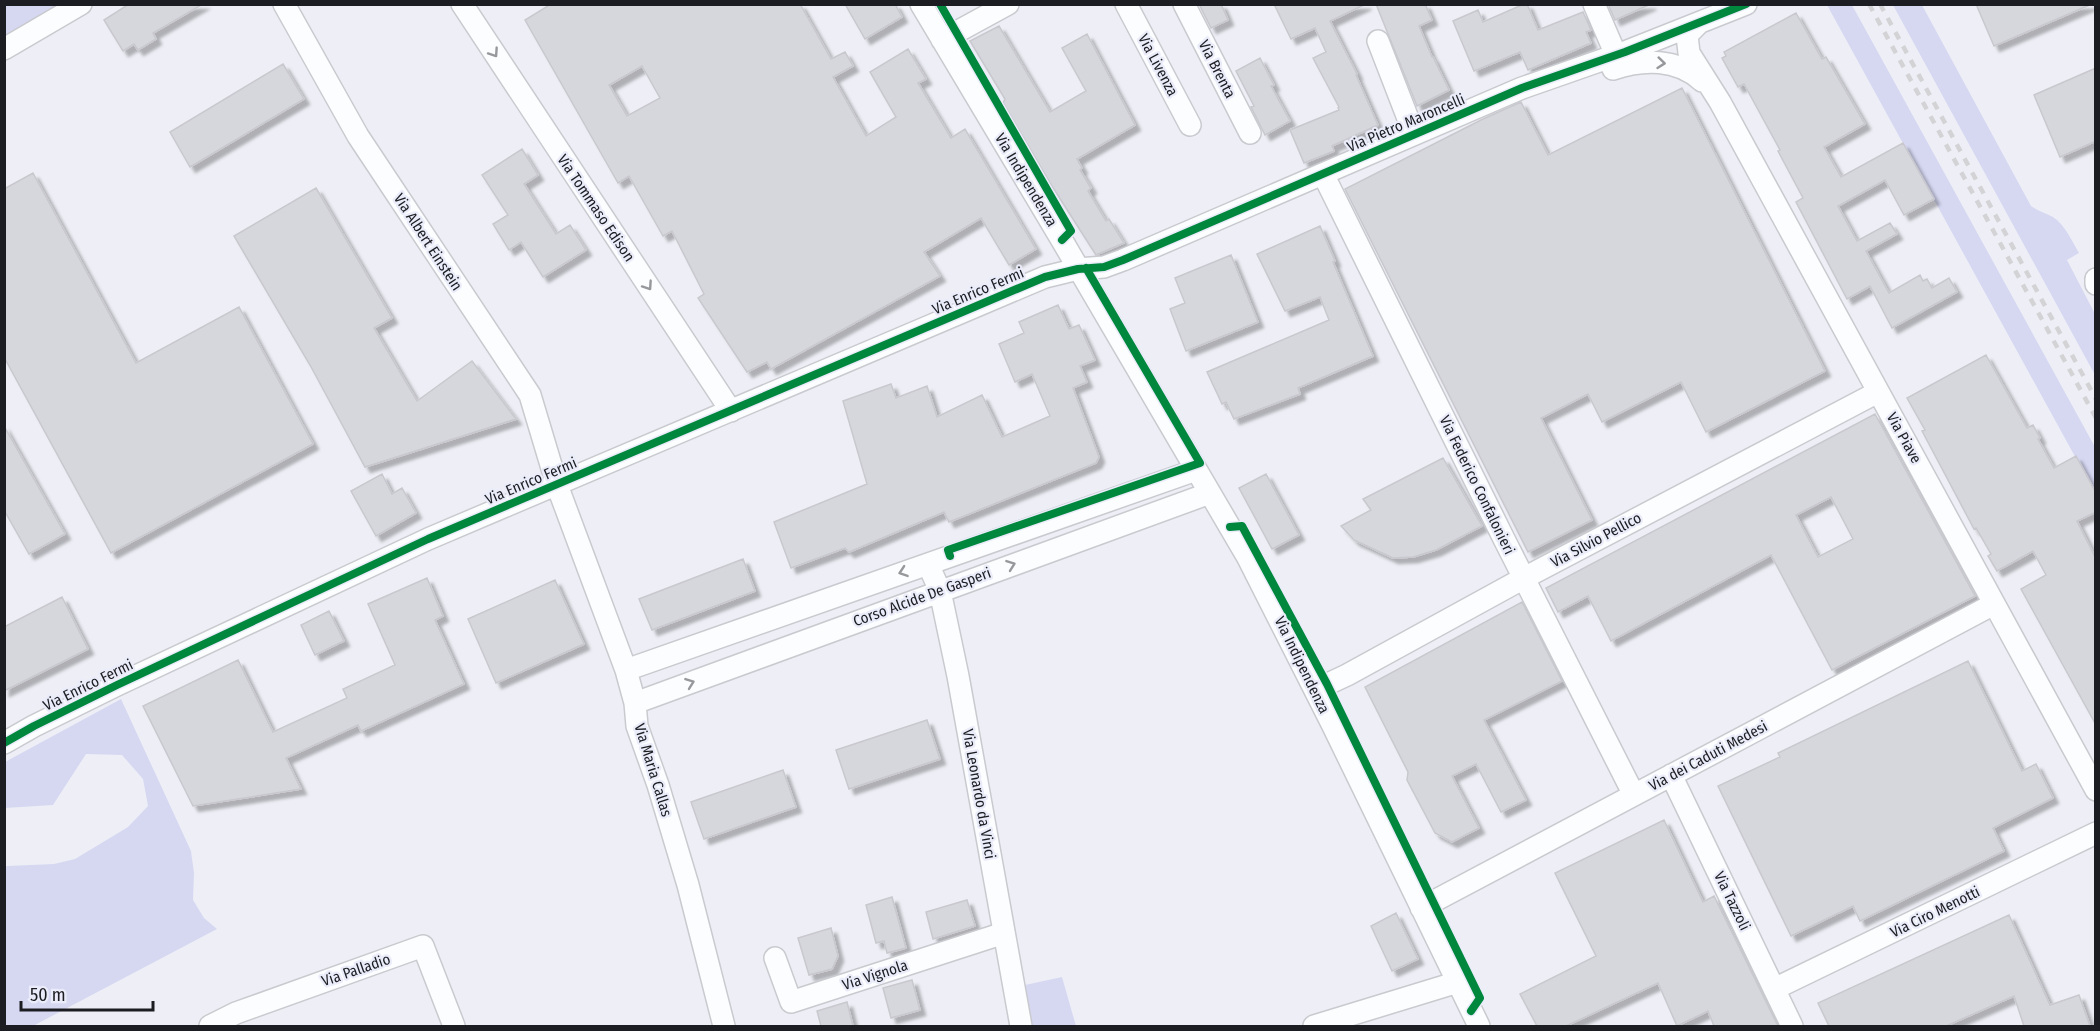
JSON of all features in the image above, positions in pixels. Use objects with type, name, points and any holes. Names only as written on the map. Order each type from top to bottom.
[{"type":"street","points":[[4,49],[81,4]]},
{"type":"street","name":"Via Albert Einstein","points":[[284,4],[358,136],[530,395],[556,485]]},
{"type":"street","name":"Via Tommaso Edison","points":[[462,4],[731,411]]},
{"type":"street","name":"Via Indipendenza","points":[[921,4],[1197,470],[1257,576],[1479,1026]]},
{"type":"street","points":[[942,40],[1008,4]]},
{"type":"street","name":"Via Livenza","points":[[1126,4],[1190,125]]},
{"type":"street","name":"Via Brenta","points":[[1184,4],[1250,133]]},
{"type":"street","points":[[1594,4],[1616,55]]},
{"type":"street","name":"Via Pietro Maroncelli","points":[[1078,269],[1104,267],[1123,260],[1522,88],[1616,55],[1746,4]]},
{"type":"street","points":[[1716,94],[1704,69],[1701,46],[1706,30],[1712,21],[1724,13]]},
{"type":"street","points":[[1699,23],[1687,35],[1687,47],[1692,59],[1716,94]]},
{"type":"street","points":[[1378,41],[1414,134]]},
{"type":"street","name":"Via Pietro Maroncelli","points":[[1522,88],[1575,80],[1639,62],[1657,62],[1671,64],[1691,73],[1716,94]]},
{"type":"street","name":"Via Piave","points":[[1716,94],[2096,790]]},
{"type":"street","name":"Via Federico Confalonieri","points":[[1323,174],[1634,795]]},
{"type":"street","name":"Via Enrico Fermi","points":[[4,743],[117,685],[429,539],[1045,277],[1078,269]]},
{"type":"street","points":[[2096,279],[2096,284]]},
{"type":"street","name":"Via Silvio Pellico","points":[[1315,690],[1878,392]]},
{"type":"street","name":"Corso Alcide De Gasperi","points":[[626,669],[1197,470]]},
{"type":"street","name":"Via Maria Callas","points":[[556,485],[626,669],[635,703],[637,726],[658,785],[688,885],[724,1026]]},
{"type":"street","name":"Corso Alcide De Gasperi","points":[[635,703],[1210,493]]},
{"type":"street","name":"Via Leonardo da Vinci","points":[[928,564],[940,591],[958,676],[1021,1026]]},
{"type":"street","name":"Via dei Caduti Medesi","points":[[1421,908],[1994,604]]},
{"type":"street","name":"Via Tazzoli","points":[[1671,775],[1792,1026]]},
{"type":"street","name":"Via Ciro Menotti","points":[[1774,989],[2096,833]]},
{"type":"street","name":"Via Vignola","points":[[775,958],[790,1002],[1004,933]]},
{"type":"street","name":"Via Palladio","points":[[210,1026],[236,1012],[423,946],[454,1026]]},
{"type":"street","points":[[1314,1026],[1458,982]]},
{"type":"shaded area","points":[[5,4],[57,4],[57,5],[5,35]]},
{"type":"shaded area","points":[[1827,5],[1852,5],[2095,447],[2095,493]]},
{"type":"shaded area","points":[[1893,5],[1922,5],[2031,206],[2057,220],[2079,253],[2067,260],[2095,314],[2095,375]]},
{"type":"shaded area","points":[[121,699],[191,851],[194,873],[193,900],[204,918],[217,929],[33,1026],[5,1026],[5,867],[54,864],[75,859],[128,827],[148,806],[143,779],[122,755],[86,754],[53,805],[5,808],[5,762]]},
{"type":"shaded area","points":[[1062,977],[1076,1026],[1031,1026],[1025,985]]},
{"type":"building","points":[[129,4],[203,4],[153,33],[156,39],[138,50],[134,44],[123,51],[104,20]]},
{"type":"building","points":[[551,4],[800,4],[831,59],[845,52],[853,66],[833,77],[866,136],[896,117],[870,72],[908,49],[926,79],[918,83],[951,138],[965,129],[1036,249],[1009,265],[981,218],[924,252],[940,276],[771,369],[767,362],[747,372],[698,298],[704,294],[672,231],[663,236],[629,176],[618,183],[525,20]],"holes":[[[642,66],[660,98],[627,116],[609,85]]]},
{"type":"building","points":[[845,4],[895,4],[902,17],[865,39]]},
{"type":"building","points":[[1199,4],[1221,4],[1228,20],[1211,28]]},
{"type":"building","points":[[1274,4],[1366,4],[1330,21],[1357,74],[1378,125],[1332,146],[1334,151],[1304,163],[1290,130],[1339,110],[1339,107],[1313,58],[1326,52],[1315,28],[1291,39]]},
{"type":"building","points":[[1376,4],[1425,4],[1432,20],[1419,26],[1449,90],[1417,106]]},
{"type":"building","points":[[1527,4],[1538,30],[1583,12],[1591,30],[1586,32],[1591,43],[1528,70],[1520,52],[1474,71],[1453,21],[1478,10],[1483,22]]},
{"type":"building","points":[[1608,4],[1651,4],[1615,20]]},
{"type":"building","points":[[1976,4],[2092,4],[1994,46]]},
{"type":"building","points":[[1796,13],[1822,59],[1826,57],[1865,124],[1824,147],[1841,177],[1903,143],[1934,199],[1904,215],[1885,180],[1838,206],[1857,241],[1890,223],[1897,234],[1866,251],[1889,293],[1920,275],[1923,281],[1927,279],[1932,288],[1949,278],[1957,292],[1892,328],[1870,286],[1847,299],[1796,202],[1803,198],[1778,151],[1780,150],[1744,84],[1738,87],[1722,58],[1726,56],[1724,52]]},
{"type":"building","points":[[999,26],[1050,112],[1086,91],[1062,48],[1087,34],[1135,125],[1077,159],[1082,168],[1080,170],[1091,188],[1088,191],[1106,221],[1109,219],[1124,243],[1096,255],[1003,103],[1005,99],[970,41]]},
{"type":"building","points":[[1260,58],[1274,85],[1271,86],[1290,121],[1265,135],[1251,107],[1254,106],[1236,71]]},
{"type":"building","points":[[283,64],[304,99],[190,167],[170,132]]},
{"type":"building","points":[[2096,68],[2096,141],[2060,157],[2034,95]]},
{"type":"building","points":[[1682,88],[1825,371],[1706,432],[1681,382],[1602,422],[1588,394],[1541,418],[1592,520],[1528,552],[1345,189],[1521,102],[1548,155]]},
{"type":"building","points":[[522,149],[538,175],[524,184],[556,234],[570,225],[586,250],[543,277],[521,242],[509,250],[493,224],[508,215],[482,175]]},
{"type":"building","points":[[33,173],[136,363],[239,307],[313,444],[111,553],[4,357],[4,189]]},
{"type":"building","points":[[316,188],[392,318],[374,328],[417,401],[472,361],[516,419],[365,467],[310,365],[234,236]]},
{"type":"building","points":[[1320,226],[1373,356],[1298,388],[1300,394],[1234,419],[1226,402],[1222,404],[1207,372],[1329,320],[1320,297],[1285,311],[1257,254]]},
{"type":"building","points":[[1231,255],[1258,322],[1186,351],[1170,309],[1185,303],[1175,278]]},
{"type":"building","points":[[1058,305],[1069,329],[1079,325],[1095,360],[1080,366],[1087,382],[1073,388],[1099,457],[1096,463],[949,522],[944,512],[849,552],[845,548],[791,568],[774,522],[867,484],[843,401],[891,384],[896,398],[927,386],[937,417],[982,395],[1002,437],[1050,416],[1032,374],[1015,382],[999,344],[1024,333],[1019,322]]},
{"type":"building","points":[[1986,355],[2027,428],[2033,425],[2054,468],[2076,456],[2096,493],[2096,512],[2077,521],[2096,559],[2096,725],[2021,589],[2046,575],[2033,551],[1997,571],[1988,556],[1991,554],[1976,528],[1974,529],[1907,398]]},
{"type":"building","points":[[1875,414],[1975,596],[1832,670],[1771,555],[1611,641],[1588,596],[1558,612],[1546,588]],"holes":[[[1831,497],[1853,539],[1818,557],[1796,515]]]},
{"type":"building","points":[[4,426],[65,534],[29,554],[4,510]]},
{"type":"building","points":[[1443,458],[1482,526],[1436,550],[1413,557],[1393,558],[1354,540],[1341,526],[1371,510],[1363,499]]},
{"type":"building","points":[[382,474],[392,494],[402,488],[416,513],[376,536],[351,491]]},
{"type":"building","points":[[1266,474],[1299,535],[1272,549],[1239,488]]},
{"type":"building","points":[[743,559],[755,591],[652,630],[639,599]]},
{"type":"building","points":[[427,578],[443,616],[435,620],[464,684],[361,731],[358,725],[286,758],[301,789],[193,806],[143,706],[238,660],[273,732],[347,698],[343,689],[395,665],[368,604]]},
{"type":"building","points":[[555,580],[584,644],[496,683],[468,619]]},
{"type":"building","points":[[62,597],[88,649],[4,691],[4,627]]},
{"type":"building","points":[[1522,602],[1562,681],[1484,720],[1526,800],[1501,812],[1476,764],[1452,776],[1479,828],[1452,842],[1435,833],[1407,780],[1408,772],[1365,687]]},
{"type":"building","points":[[329,611],[344,641],[315,655],[301,625]]},
{"type":"building","points":[[1968,661],[2022,771],[2036,764],[2053,798],[1993,828],[2004,851],[1860,921],[1853,906],[1791,936],[1718,786],[1780,757],[1778,753]]},
{"type":"building","points":[[927,720],[940,759],[849,789],[836,750]]},
{"type":"building","points":[[783,770],[796,807],[704,839],[691,802]]},
{"type":"building","points":[[1664,820],[1703,902],[1714,896],[1778,1026],[1714,1026],[1708,1011],[1677,1026],[1658,983],[1566,1026],[1537,1026],[1520,994],[1596,956],[1555,873]]},
{"type":"building","points":[[892,897],[906,948],[887,953],[884,941],[876,943],[866,905]]},
{"type":"building","points":[[967,900],[975,926],[933,939],[926,912]]},
{"type":"building","points":[[1396,913],[1418,959],[1392,971],[1371,926]]},
{"type":"building","points":[[2009,915],[2050,1005],[2079,995],[2090,1026],[2024,1026],[2014,996],[1946,1026],[1829,1026],[1818,1003]]},
{"type":"building","points":[[831,928],[838,956],[832,969],[809,975],[798,938]]},
{"type":"building","points":[[912,980],[920,1010],[891,1018],[883,988]]},
{"type":"building","points":[[847,1002],[853,1026],[821,1026],[817,1011]]},
{"type":"railway","points":[[1869,4],[2096,418]]},
{"type":"railway","points":[[1880,4],[2096,399]]},
{"type":"cycle path","points":[[940,4],[1071,231],[1062,240]]},
{"type":"cycle path","points":[[4,743],[117,685],[428,539],[1045,277],[1078,269],[1104,267],[1123,260],[1522,88],[1625,52],[1746,4]]},
{"type":"cycle path","points":[[950,556],[948,550],[1200,463],[1086,268]]},
{"type":"cycle path","points":[[1230,527],[1242,526],[1327,684],[1480,998],[1471,1011]]}]
